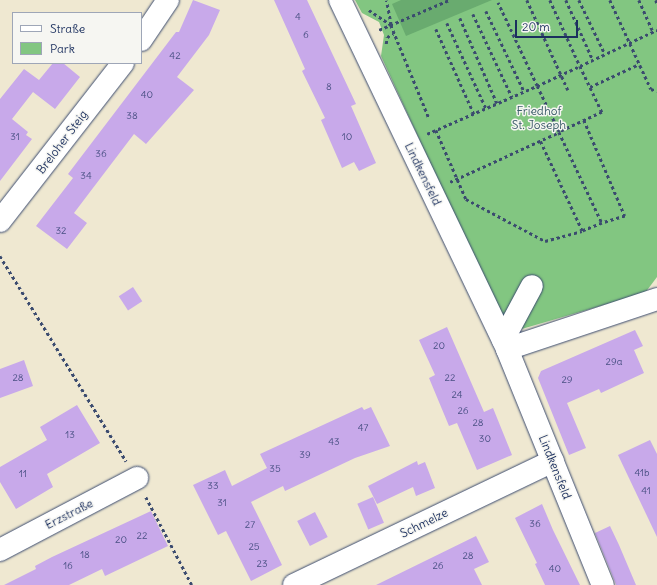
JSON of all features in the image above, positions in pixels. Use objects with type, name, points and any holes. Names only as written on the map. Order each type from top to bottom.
[{"type":"street","points":[[142,39],[168,0]]},
{"type":"street","name":"Lindkensfeld","points":[[340,0],[505,345],[603,585]]},
{"type":"street","name":"Breloher Steig","points":[[0,220],[122,64]]},
{"type":"street","points":[[505,345],[532,286]]},
{"type":"street","points":[[505,345],[657,300]]},
{"type":"street","name":"Schmelze","points":[[294,585],[553,461]]},
{"type":"street","name":"Erzstraße","points":[[0,550],[137,478]]},
{"type":"path","points":[[386,0],[393,34],[429,118]]},
{"type":"path","points":[[358,38],[449,0]]},
{"type":"path","points":[[527,0],[568,90]]},
{"type":"path","points":[[431,190],[602,112],[550,0]]},
{"type":"path","points":[[566,0],[593,60]]},
{"type":"path","points":[[579,0],[605,54]]},
{"type":"path","points":[[610,0],[651,89],[657,91]]},
{"type":"path","points":[[639,0],[653,32]]},
{"type":"path","points":[[498,3],[602,223]]},
{"type":"path","points":[[365,8],[391,25]]},
{"type":"path","points":[[486,11],[524,91]]},
{"type":"path","points":[[473,14],[512,97]]},
{"type":"path","points":[[460,18],[497,103]]},
{"type":"path","points":[[447,23],[486,108]]},
{"type":"path","points":[[436,29],[474,114]]},
{"type":"path","points":[[422,136],[537,86],[657,30]]},
{"type":"path","points":[[386,49],[387,37],[393,34]]},
{"type":"path","points":[[590,87],[639,64]]},
{"type":"path","points":[[436,130],[466,199],[545,241],[582,231],[625,216],[584,120]]},
{"type":"path","points":[[540,141],[582,231]]},
{"type":"path","points":[[0,256],[137,478],[192,585]]},
{"type":"green space","name":"Friedhof St. Joseph","points":[[355,0],[657,0],[657,277],[645,293],[508,333],[381,56],[384,35],[379,22],[362,13]]},
{"type":"green space","points":[[401,0],[492,0],[406,36],[392,4]]},
{"type":"building","points":[[193,0],[220,10],[209,35],[177,77],[194,90],[146,144],[134,134],[74,213],[87,223],[67,249],[36,226],[73,178],[68,174],[176,32],[179,32]]},
{"type":"building","points":[[274,0],[307,0],[356,104],[351,106],[376,163],[359,171],[354,162],[342,168],[321,120],[325,118],[302,71],[305,69]]},
{"type":"building","points":[[52,64],[64,64],[80,77],[55,109],[33,92],[12,119],[28,132],[26,135],[32,139],[0,181],[0,99],[24,69],[39,80]]},
{"type":"building","points":[[133,287],[142,301],[128,311],[119,296]]},
{"type":"building","points":[[447,327],[484,412],[493,408],[512,455],[477,470],[457,423],[449,426],[429,378],[435,375],[419,340]]},
{"type":"building","points":[[635,330],[643,346],[634,350],[644,373],[601,393],[599,389],[567,403],[586,448],[569,455],[538,378],[541,371]]},
{"type":"building","points":[[24,360],[33,386],[0,398],[0,369]]},
{"type":"building","points":[[77,405],[100,443],[47,474],[53,487],[16,509],[0,482],[0,467],[47,440],[40,427]]},
{"type":"building","points":[[362,407],[364,410],[371,407],[390,446],[355,458],[285,491],[283,486],[251,502],[282,565],[251,581],[226,531],[218,535],[193,485],[225,470],[232,486],[267,468],[260,454]]},
{"type":"building","points":[[650,440],[657,454],[657,537],[618,455]]},
{"type":"building","points":[[417,461],[418,465],[425,462],[435,488],[416,496],[413,487],[377,504],[368,486]]},
{"type":"building","points":[[373,497],[384,523],[368,529],[357,504]]},
{"type":"building","points":[[542,504],[580,585],[545,585],[535,564],[537,563],[515,518]]},
{"type":"building","points":[[151,511],[168,546],[105,576],[102,569],[69,585],[4,585],[36,569],[35,566],[52,557]]},
{"type":"building","points":[[315,512],[328,537],[310,546],[297,521]]},
{"type":"building","points":[[610,526],[636,585],[616,585],[595,533]]},
{"type":"building","points":[[476,536],[489,562],[474,569],[482,585],[376,585]]}]
